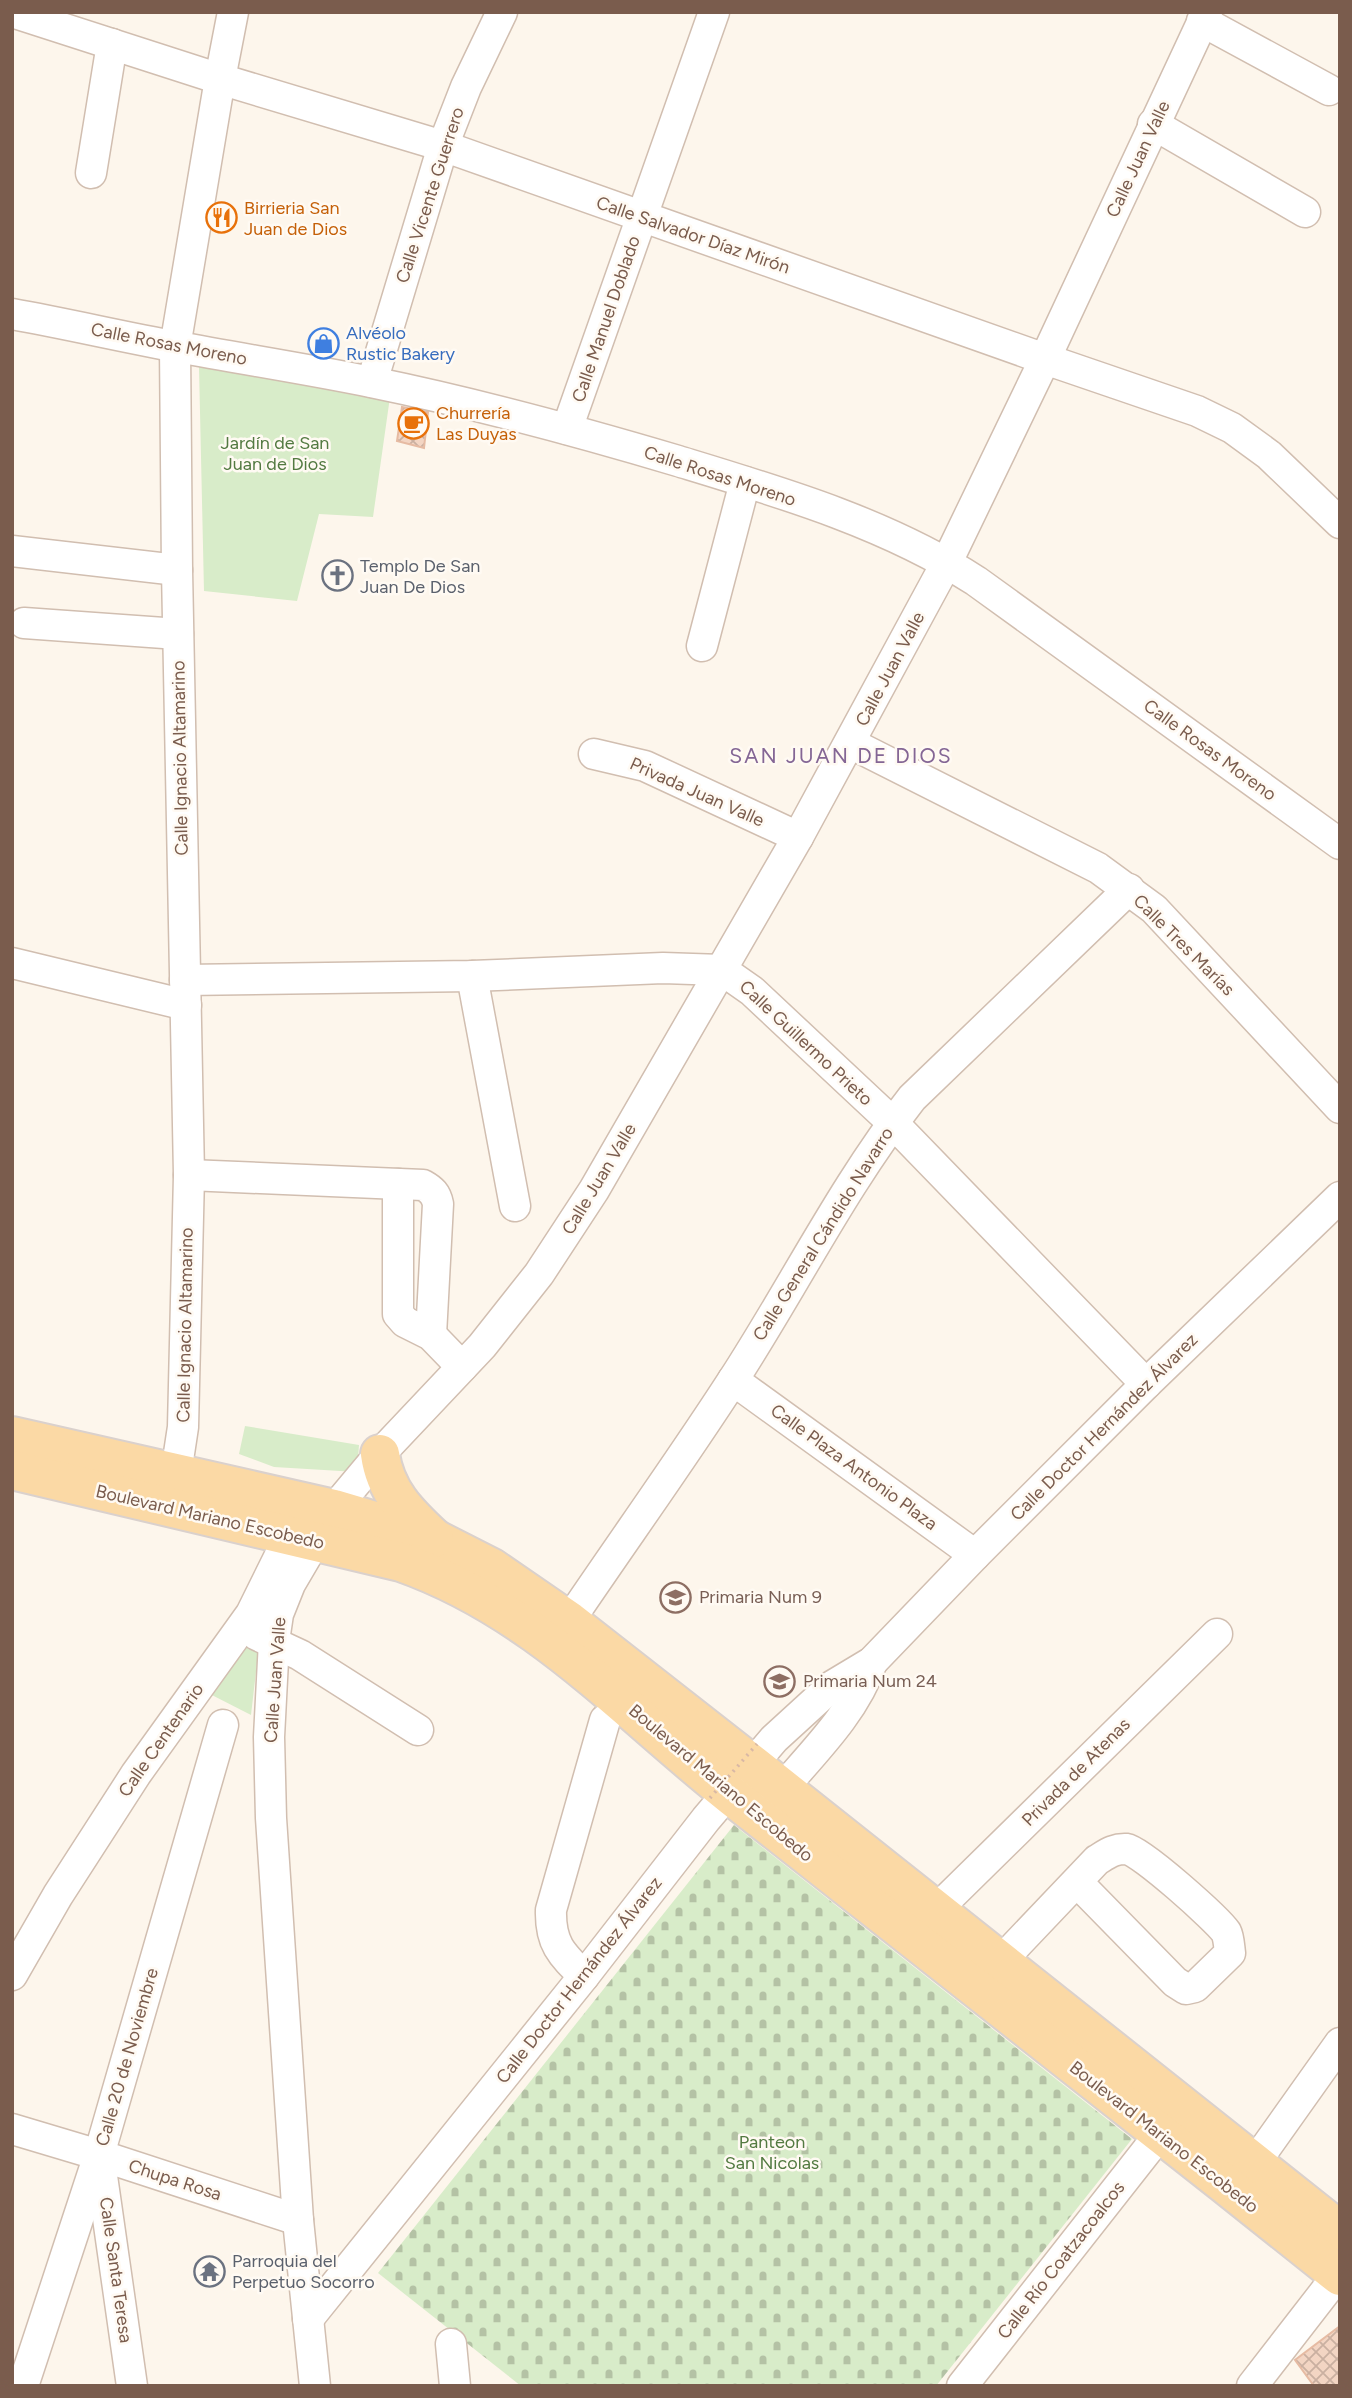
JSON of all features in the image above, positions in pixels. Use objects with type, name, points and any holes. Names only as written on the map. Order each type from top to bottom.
[{"type":"main road","name":"Boulevard Mariano Escobedo","points":[[12,1436],[173,1491]]},
{"type":"main road","points":[[380,1454],[382,1473],[390,1490],[410,1515],[435,1539]]},
{"type":"main road","name":"Boulevard Mariano Escobedo","points":[[12,1470],[173,1491],[311,1522],[435,1539],[492,1569],[755,1755],[782,1788],[1340,2231]]},
{"type":"main road","name":"Boulevard Mariano Escobedo","points":[[311,1522],[401,1562],[436,1574],[502,1610],[532,1630],[634,1711],[719,1796],[758,1817],[1339,2276]]},
{"type":"street","name":"Calle Salvador Díaz Mirón","points":[[12,12],[220,79],[443,146],[1197,411],[1232,428],[1269,455],[1340,523]]},
{"type":"street","name":"Calle Ignacio Altamarino","points":[[173,1491],[183,1427],[189,1175],[175,347],[233,12]]},
{"type":"street","name":"Calle Vicente Guerrero","points":[[372,382],[443,146],[466,87],[502,12]]},
{"type":"street","name":"Calle Manuel Doblado","points":[[567,429],[714,12]]},
{"type":"street","points":[[1205,17],[1329,90]]},
{"type":"street","name":"Calle Juan Valle","points":[[315,2386],[298,2220],[271,1818],[269,1737],[278,1614],[311,1522],[462,1367],[539,1274],[587,1201],[798,837],[947,562],[1205,17]]},
{"type":"street","points":[[91,173],[111,44]]},
{"type":"street","points":[[1153,124],[1305,212]]},
{"type":"street","name":"Calle Rosas Moreno","points":[[12,314],[175,347],[372,382],[567,429],[746,482],[849,518],[908,542],[947,562],[1340,844]]},
{"type":"street","points":[[702,646],[746,482]]},
{"type":"street","points":[[12,551],[177,570]]},
{"type":"street","points":[[24,623],[178,635]]},
{"type":"street","name":"Calle Tres Marías","points":[[850,743],[1098,869],[1129,889],[1154,909],[1340,1108]]},
{"type":"street","name":"Privada Juan Valle","points":[[594,754],[645,766],[798,837]]},
{"type":"street","name":"Calle General Cándido Navarro","points":[[569,1621],[733,1380],[866,1160],[912,1098],[1129,889]]},
{"type":"street","name":"Calle Guillermo Prieto","points":[[12,963],[185,993],[472,976],[663,968],[722,970],[752,990],[893,1123],[1146,1384]]},
{"type":"street","points":[[472,976],[515,1206]]},
{"type":"street","points":[[189,1175],[423,1185],[436,1195],[438,1204],[431,1335]]},
{"type":"street","points":[[398,1184],[398,1314],[405,1322],[431,1335],[462,1367]]},
{"type":"street","name":"Calle Doctor Hernández Álvarez","points":[[308,2319],[584,1976],[719,1796],[755,1755],[816,1700],[850,1674],[872,1662],[1146,1384],[1340,1197]]},
{"type":"street","name":"Calle Plaza Antonio Plaza","points":[[733,1380],[975,1555]]},
{"type":"street","name":"Calle Centenario","points":[[12,1975],[65,1884],[136,1774],[240,1628],[311,1522]]},
{"type":"street","points":[[240,1628],[274,1641],[418,1730]]},
{"type":"street","name":"Privada de Atenas","points":[[935,1911],[1217,1634]]},
{"type":"street","name":"Calle Doctor Hernández Álvarez","points":[[758,1817],[847,1712],[872,1662]]},
{"type":"street","points":[[180,1712],[269,1737]]},
{"type":"street","points":[[584,1976],[562,1955],[554,1940],[550,1928],[551,1910],[605,1720]]},
{"type":"street","name":"Calle 20 de Noviembre","points":[[23,2386],[99,2155],[223,1725]]},
{"type":"street","points":[[1000,1962],[1097,1860],[1112,1850],[1127,1849],[1140,1854],[1156,1866],[1226,1932],[1230,1953],[1195,1987],[1186,1989],[1175,1982],[1077,1882]]},
{"type":"street","points":[[1254,2164],[1340,2043]]},
{"type":"street","name":"Chupa Rosa","points":[[12,2129],[298,2220]]},
{"type":"street","name":"Calle Río Coatzacoalcos","points":[[962,2386],[1160,2134]]},
{"type":"street","name":"Calle Santa Teresa","points":[[99,2155],[132,2386]]},
{"type":"street","points":[[1264,2381],[1339,2276]]},
{"type":"street","points":[[452,2344],[455,2386]]},
{"type":"path","points":[[719,1796],[755,1755]]},
{"type":"green space","name":"Jardín de San Juan de Dios","points":[[199,367],[390,397],[373,517],[319,514],[297,601],[204,591]]},
{"type":"green space","points":[[245,1426],[359,1445],[357,1472],[274,1467],[239,1454]]},
{"type":"green space","points":[[264,1602],[251,1715],[204,1691]]},
{"type":"green space","name":"Panteon San Nicolas","points":[[734,1825],[1132,2139],[936,2386],[521,2386],[378,2273]]},
{"type":"building","name":"Churrería Las Duyas","points":[[402,407],[428,412],[424,448],[397,441]]},
{"type":"building","points":[[1340,2326],[1340,2386],[1314,2386],[1295,2360]]},
{"type":"place","name":"Birrieria San Juan de Dios","points":[[221,218]]},
{"type":"place","name":"Alvéolo Rustic Bakery","points":[[323,343]]},
{"type":"place","name":"Churrería Las Duyas","points":[[413,423]]},
{"type":"place","name":"Templo De San Juan De Dios","points":[[337,576]]},
{"type":"place","name":"Primaria Num 9","points":[[676,1597]]},
{"type":"place","name":"Primaria Num 24","points":[[780,1681]]},
{"type":"place","name":"Parroquia del Perpetuo Socorro","points":[[209,2271]]},
{"type":"district","name":"SAN JUAN DE DIOS","points":[[841,756]]}]
